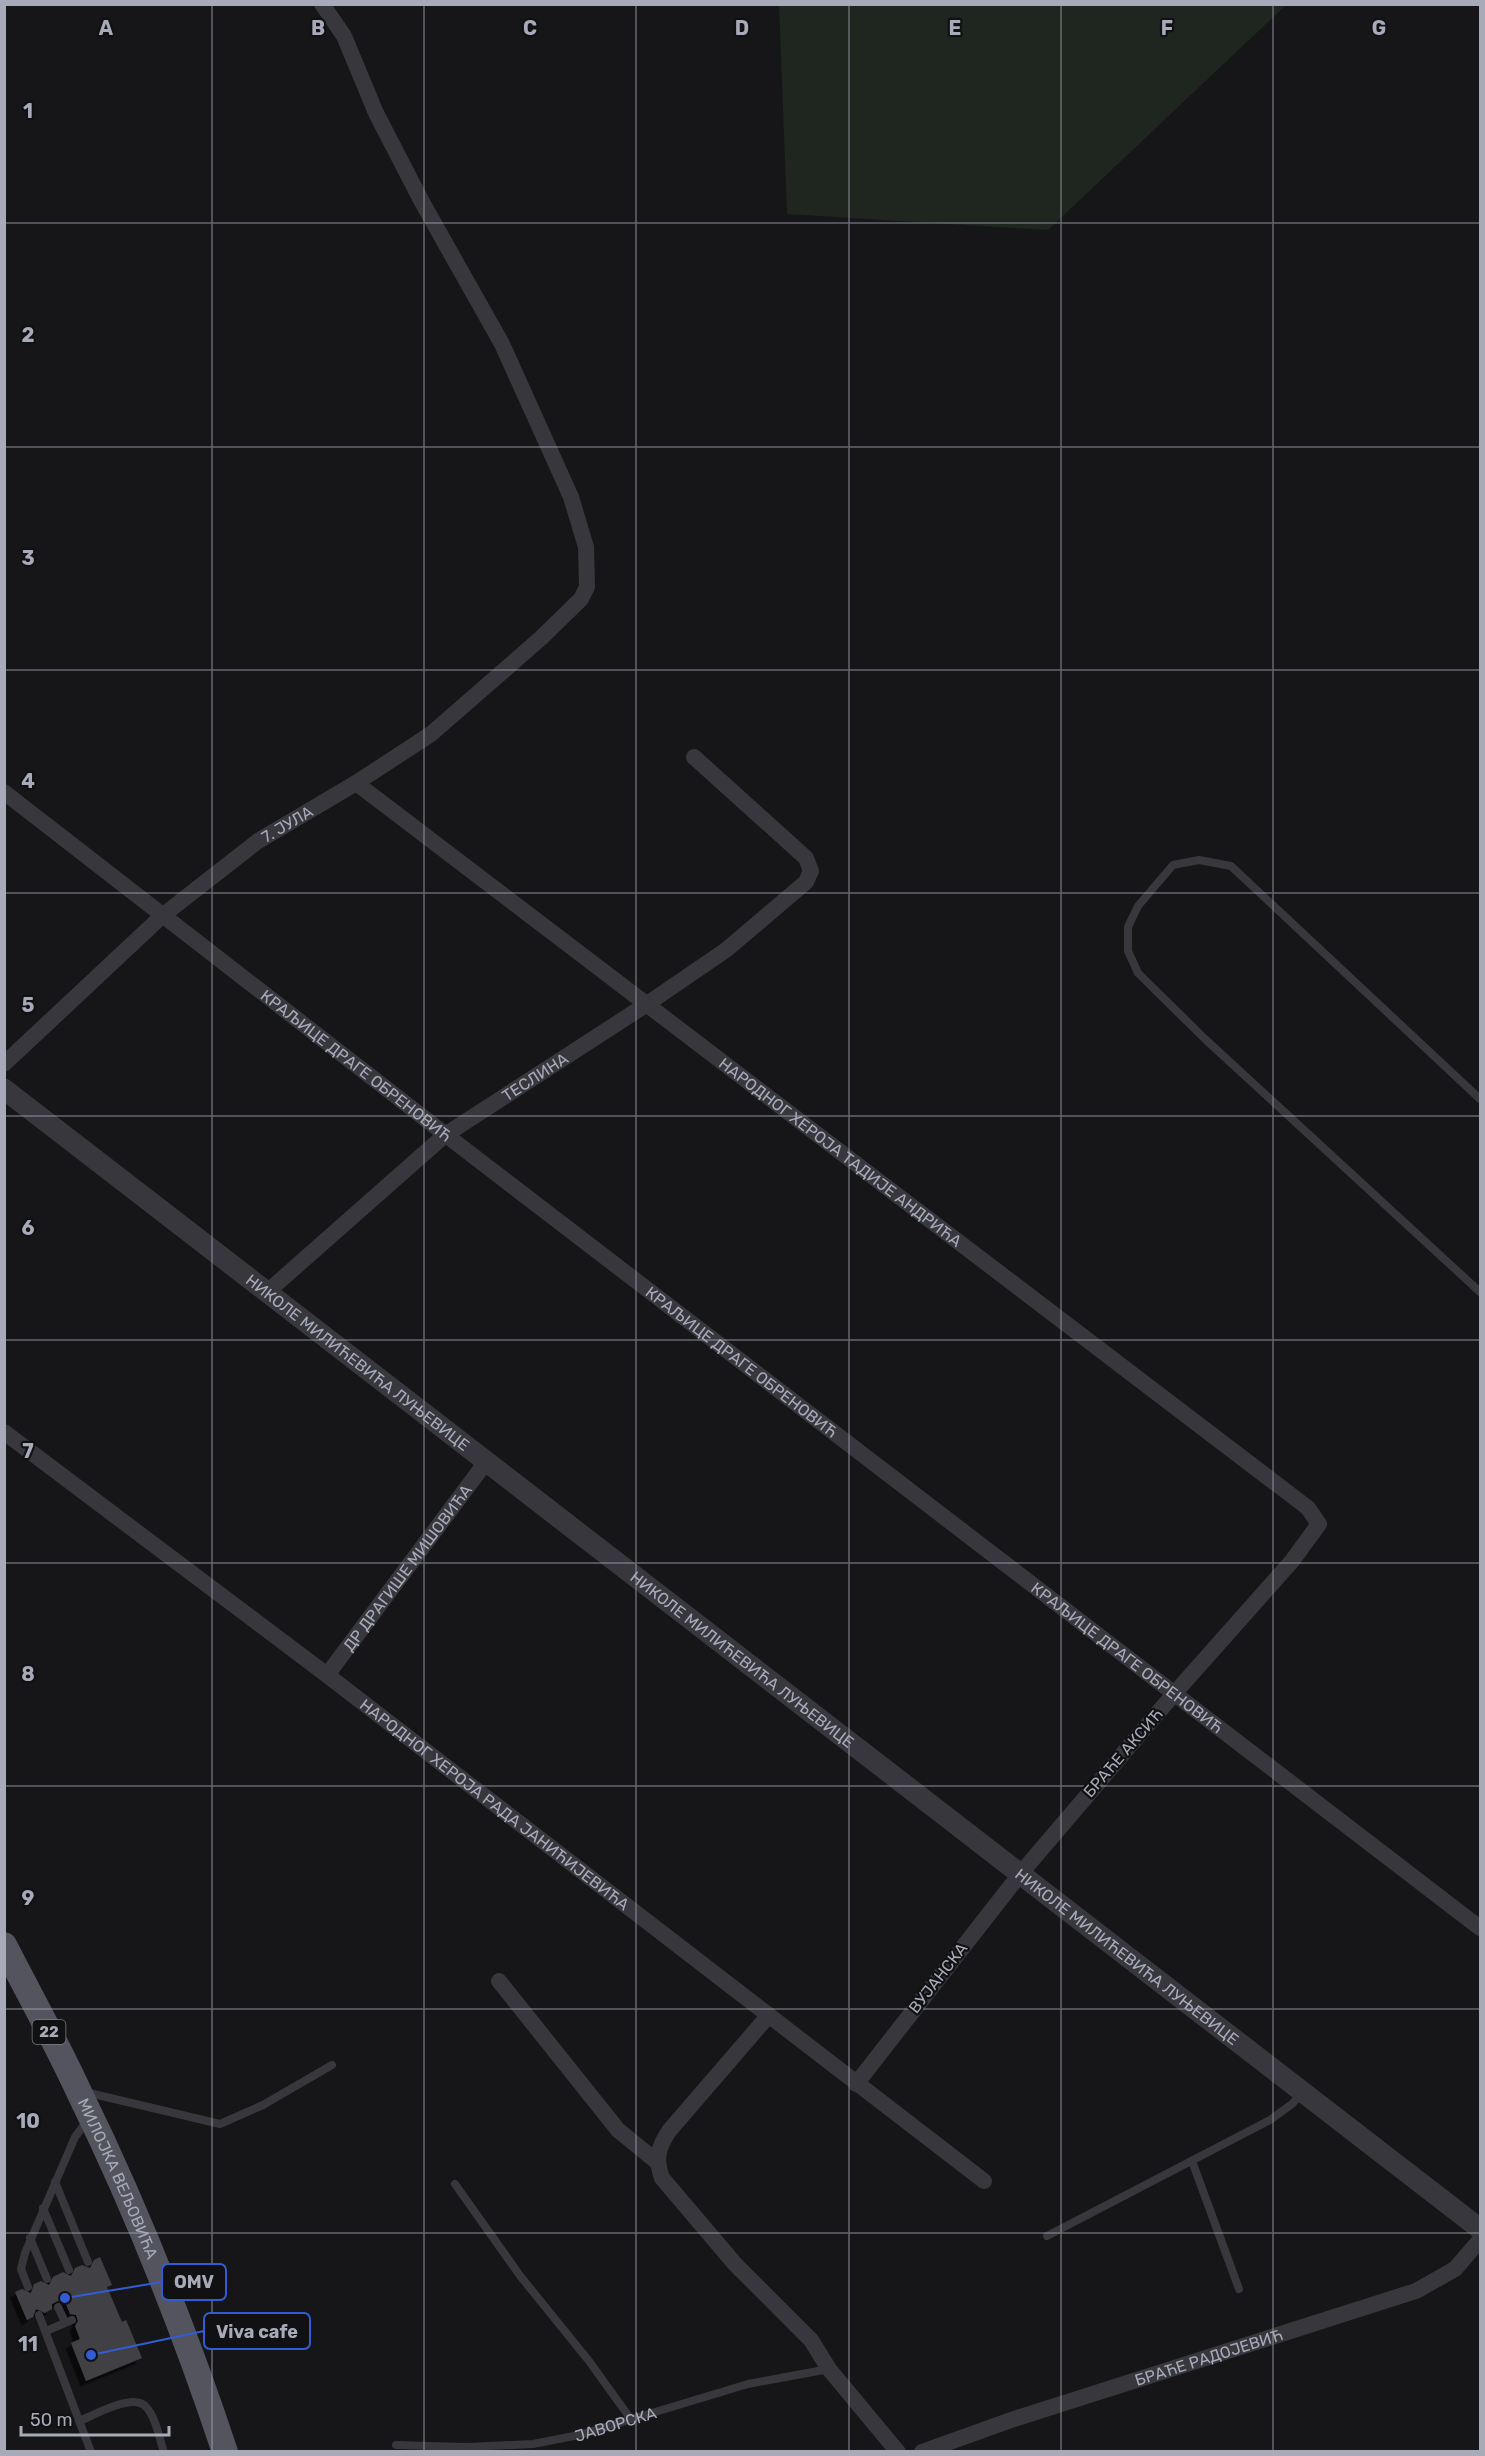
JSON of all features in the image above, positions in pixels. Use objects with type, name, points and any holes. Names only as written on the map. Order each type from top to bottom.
[{"type":"main road","name":"МИЛОЈКА ВЕЉОВИЋА","points":[[4,1945],[93,2120],[153,2257],[204,2387],[225,2451]]},
{"type":"street","name":"7. ЈУЛА","points":[[4,1064],[162,916],[258,841],[356,783],[431,734],[497,679],[581,599],[587,588],[586,547],[572,497],[502,344],[422,202],[376,113],[344,36],[322,4]]},
{"type":"street","name":"ТЕСЛИНА","points":[[266,1293],[445,1135],[726,950],[793,896],[806,882],[811,871],[806,858],[694,757]]},
{"type":"street","name":"НАРОДНОГ ХЕРОЈА ТАДИЈЕ АНДРИЋА","points":[[356,783],[1308,1508],[1319,1524]]},
{"type":"street","name":"КРАЉИЦЕ ДРАГЕ ОБРЕНОВИЋ","points":[[4,792],[445,1135],[1480,1928]]},
{"type":"street","name":"НИКОЛЕ МИЛИЋЕВИЋА ЛУЊЕВИЦЕ","points":[[4,1089],[1480,2229]]},
{"type":"street","name":"НАРОДНОГ ХЕРОЈА РАДА ЈАНИЋИЈЕВИЋА","points":[[4,1432],[327,1675],[984,2181]]},
{"type":"street","name":"ДР ДРАГИШЕ МИШОВИЋА","points":[[327,1675],[486,1462]]},
{"type":"street","name":"БРАЋЕ АКСИЋ","points":[[1020,1873],[1292,1561],[1319,1524]]},
{"type":"street","name":"ВУЈАНСКА","points":[[856,2084],[1020,1873]]},
{"type":"street","points":[[499,1981],[618,2130],[656,2161],[662,2178],[735,2264],[793,2319],[811,2340],[829,2369],[898,2451]]},
{"type":"street","points":[[656,2161],[660,2145],[669,2131],[770,2014]]},
{"type":"street","name":"БРАЋЕ РАДОЈЕВИЋ","points":[[922,2451],[1011,2420],[1416,2291],[1455,2269],[1480,2240]]},
{"type":"lane","points":[[1480,1099],[1230,866],[1199,860],[1173,865],[1131,916],[1128,927],[1128,951],[1138,972],[1205,1040],[1480,1292]]},
{"type":"lane","points":[[79,2091],[220,2124],[263,2106],[332,2065]]},
{"type":"lane","points":[[1047,2236],[1270,2120],[1292,2104],[1303,2091]]},
{"type":"lane","points":[[28,2287],[21,2269],[30,2238],[75,2137],[84,2125],[93,2120]]},
{"type":"lane","points":[[1192,2161],[1239,2289]]},
{"type":"lane","points":[[55,2182],[88,2262]]},
{"type":"lane","points":[[455,2184],[521,2277],[630,2418]]},
{"type":"lane","points":[[43,2208],[69,2270]]},
{"type":"lane","points":[[30,2238],[47,2279]]},
{"type":"lane","points":[[46,2331],[68,2321],[58,2307]]},
{"type":"lane","points":[[39,2315],[91,2451]]},
{"type":"lane","name":"ЈАВОРСКА","points":[[396,2445],[467,2447],[533,2444],[579,2434],[748,2384],[829,2369]]},
{"type":"lane","points":[[79,2421],[130,2401],[139,2402],[149,2409],[164,2451]]},
{"type":"shaded area","points":[[779,4],[1286,5],[1048,230],[787,214]]},
{"type":"building","points":[[100,2257],[112,2285],[107,2287],[122,2322],[126,2320],[142,2358],[86,2381],[71,2343],[80,2339],[75,2326],[78,2321],[76,2315],[70,2314],[66,2304],[58,2301],[52,2304],[52,2309],[45,2313],[36,2309],[33,2317],[27,2320],[15,2292],[22,2289],[31,2293],[34,2284],[41,2281],[49,2285],[53,2277],[63,2272],[71,2276],[75,2268],[82,2265],[90,2268],[94,2260]]},
{"type":"place","name":"OMV","points":[[65,2298]]},
{"type":"place","name":"Viva cafe","points":[[91,2355]]}]
